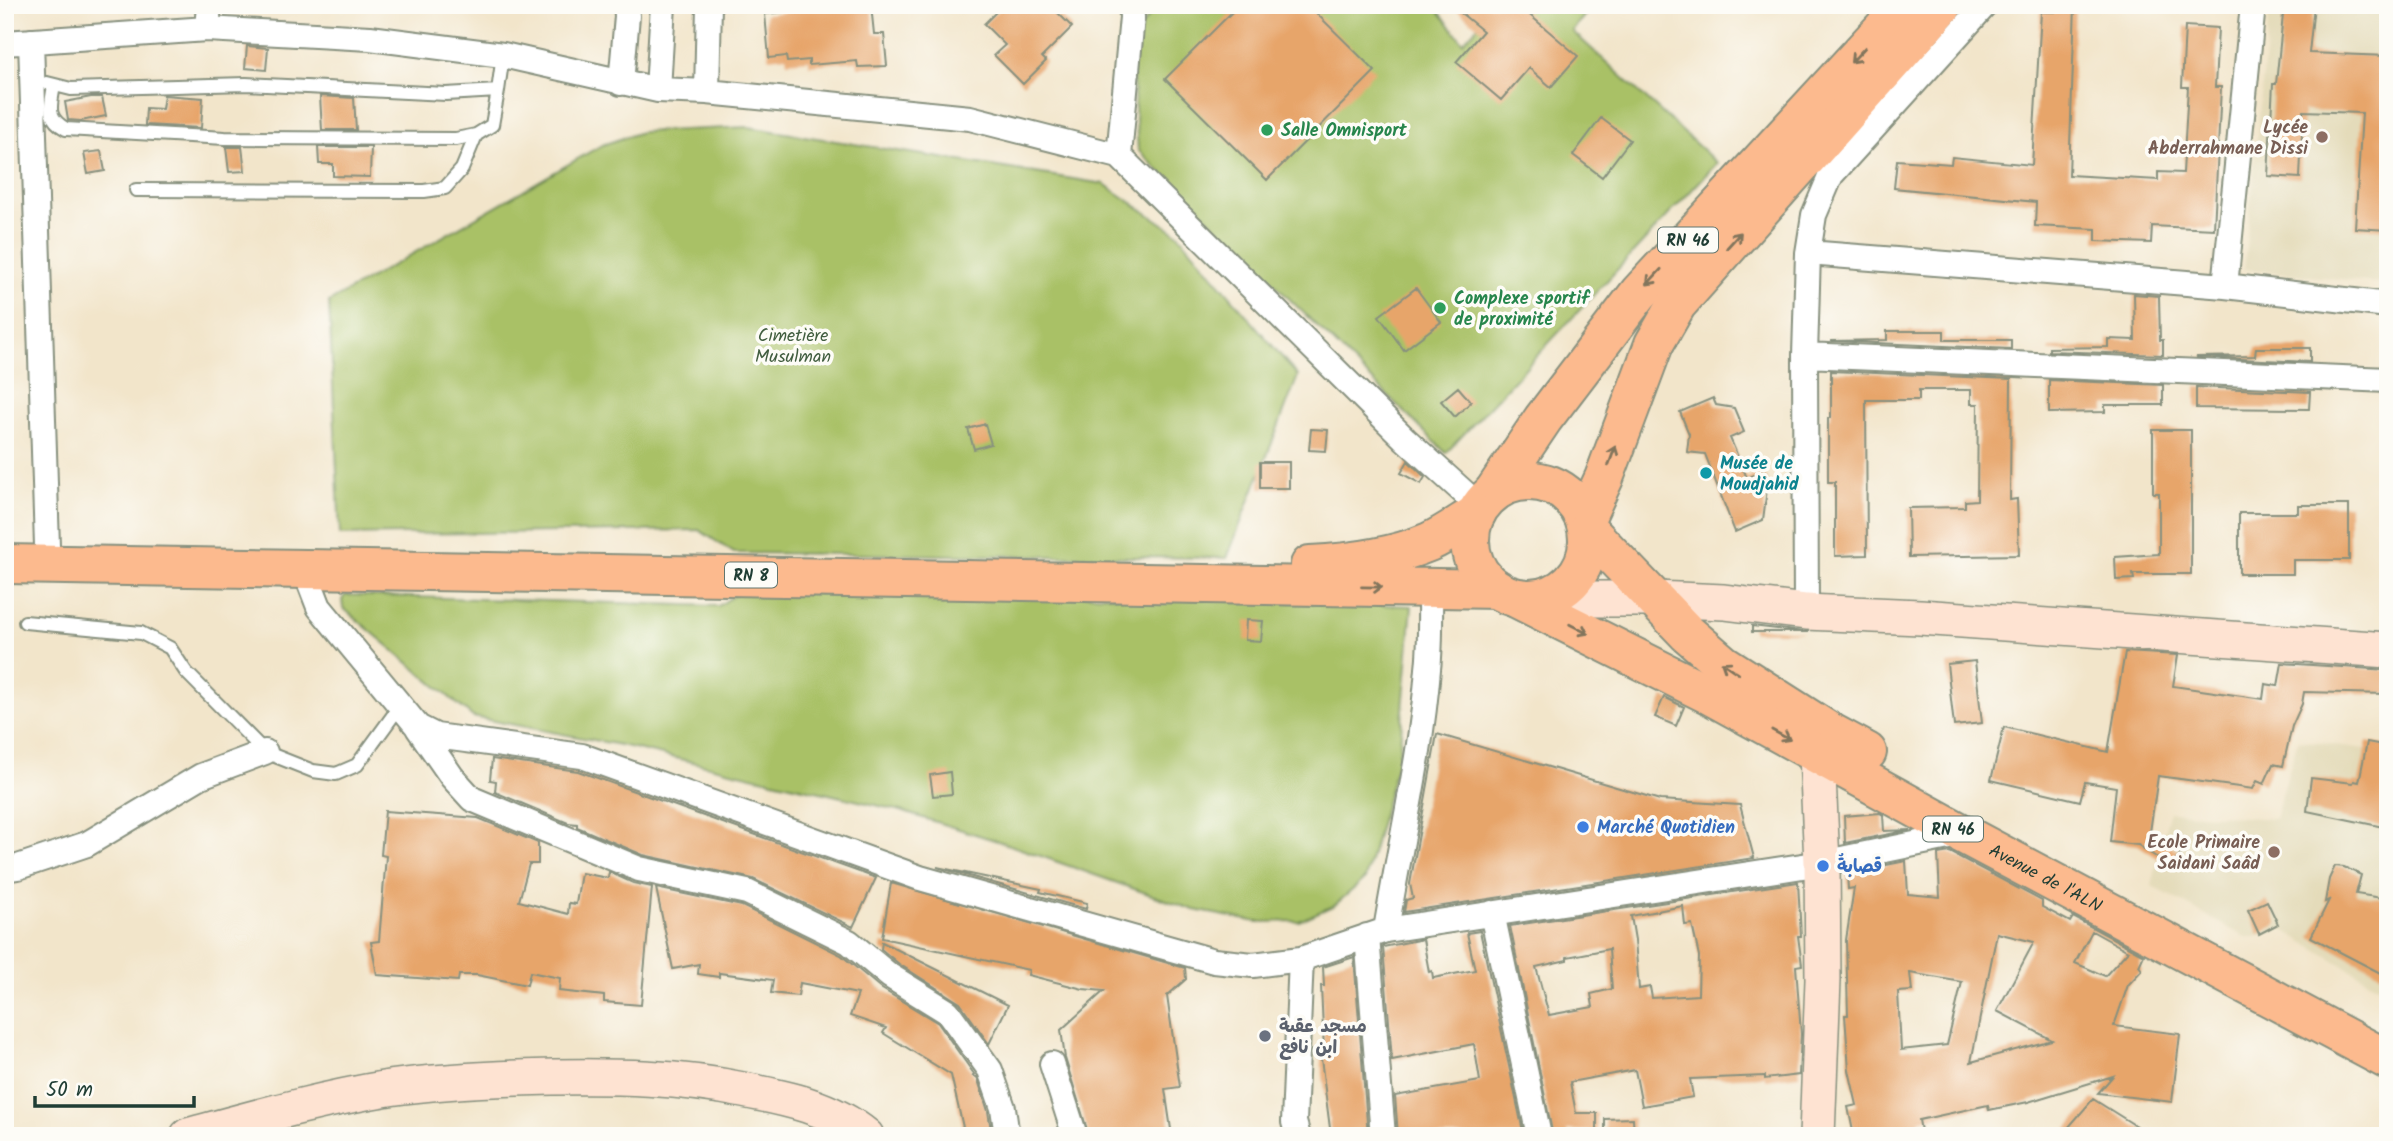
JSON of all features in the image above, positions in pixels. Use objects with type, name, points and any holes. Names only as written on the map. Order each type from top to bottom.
[{"type":"main road","name":"RN 46","points":[[1483,504],[1543,419],[1639,293],[1905,5]]},
{"type":"main road","name":"RN 46","points":[[1587,524],[1654,344],[1677,304],[1943,5]]},
{"type":"main road","points":[[1518,482],[1546,483],[1562,491],[1576,503],[1587,524],[1588,550],[1581,569],[1569,584],[1552,595],[1516,596],[1479,573],[1469,544],[1471,528],[1483,504],[1518,482]]},
{"type":"main road","name":"RN 8","points":[[5,544],[697,553],[1227,567],[1312,565],[1352,562],[1395,553],[1431,541],[1483,504]]},
{"type":"main road","name":"Avenue de l'ALN","points":[[1587,524],[1687,633],[1822,743],[1963,834],[2388,1060]]},
{"type":"main road","name":"RN 8","points":[[5,564],[1430,589],[1516,596]]},
{"type":"main road","name":"Avenue de l'ALN","points":[[1516,596],[1710,695],[1822,743],[2388,1036]]},
{"type":"street","points":[[621,83],[626,5]]},
{"type":"street","points":[[658,90],[663,5]]},
{"type":"street","points":[[707,92],[709,5]]},
{"type":"street","points":[[1806,612],[1805,355],[1808,253],[1814,215],[1831,175],[1985,5]]},
{"type":"street","points":[[2225,286],[2253,5]]},
{"type":"street","points":[[1119,156],[1135,9]]},
{"type":"street","points":[[5,43],[208,17],[503,55],[658,90],[707,92],[970,118],[1119,156],[1395,429],[1483,504]]},
{"type":"street","points":[[31,41],[43,82],[47,545]]},
{"type":"street","points":[[1808,253],[2225,286],[2388,305]]},
{"type":"street","points":[[1805,355],[2388,380]]},
{"type":"street","points":[[304,568],[319,607],[418,727],[452,777],[472,799],[639,869],[747,892],[849,942],[890,976],[948,1012],[990,1070],[1003,1108],[1007,1136]]},
{"type":"street","points":[[1383,1136],[1377,933],[1418,754],[1429,668],[1430,589]]},
{"type":"street","points":[[1516,596],[1724,603],[1806,612],[1920,617],[2388,650]]},
{"type":"street","points":[[418,727],[436,736],[582,756],[920,878],[1214,961],[1253,965],[1301,959],[1377,933],[1822,863],[1963,834]]},
{"type":"street","points":[[1817,1136],[1823,980],[1822,743]]},
{"type":"street","points":[[5,869],[87,844],[201,776],[265,752]]},
{"type":"street","points":[[1492,913],[1539,1136]]},
{"type":"street","points":[[1292,1131],[1301,959]]},
{"type":"street","points":[[1052,1064],[1075,1136]]},
{"type":"street","points":[[188,1136],[251,1119],[388,1089],[471,1078],[619,1076],[697,1081],[799,1101],[855,1127],[866,1136]]},
{"type":"lane","points":[[498,91],[446,94],[246,84],[71,89],[43,82],[55,123],[66,129],[225,138],[456,139],[476,135],[492,125],[498,91],[503,55]]},
{"type":"lane","points":[[135,190],[424,191],[445,188],[462,169],[476,135]]},
{"type":"lane","points":[[25,622],[141,634],[170,648],[186,672],[265,752],[313,771],[336,774],[357,765],[400,706]]},
{"type":"shaded area","name":"Lycée Abderrahmane Dissi","points":[[2270,5],[2388,5],[2388,284],[2244,269]]},
{"type":"shaded area","name":"Ecole Primaire Saidani Saâd","points":[[2298,740],[2388,752],[2388,992],[2282,929],[2256,937],[2245,937],[2152,886],[2169,812],[2275,819]]},
{"type":"green space","name":"Complexe sportif de proximité","points":[[1158,5],[1434,5],[1463,42],[1498,5],[1593,5],[1572,31],[1717,163],[1446,453],[1138,150],[1130,40]]},
{"type":"green space","name":"Cimetière Musulman","points":[[748,127],[1104,184],[1178,234],[1298,376],[1227,558],[734,553],[699,530],[340,535],[329,302],[602,145],[641,132]]},
{"type":"green space","points":[[753,583],[1412,606],[1399,756],[1365,879],[1335,905],[1299,921],[1257,922],[1194,910],[1001,842],[897,810],[620,745],[473,717],[343,608],[342,600],[345,595],[718,606]]},
{"type":"building","points":[[793,5],[871,5],[874,34],[884,34],[887,66],[858,67],[857,61],[809,65],[809,60],[787,62],[786,56],[769,58],[765,14],[793,11]]},
{"type":"building","points":[[1003,5],[1050,5],[1072,27],[1042,57],[1046,61],[1023,84],[994,55],[1005,45],[984,24]]},
{"type":"building","name":"Salle Omnisport","points":[[1239,5],[1308,5],[1375,71],[1267,180],[1165,79]]},
{"type":"building","points":[[1451,5],[1518,5],[1578,56],[1551,87],[1529,68],[1501,100],[1456,62],[1483,31]]},
{"type":"building","points":[[2055,5],[2075,5],[2069,175],[2158,180],[2158,172],[2183,173],[2188,87],[2182,87],[2185,26],[2218,28],[2215,87],[2221,87],[2214,229],[2152,226],[2151,243],[2096,241],[2096,229],[2035,226],[2036,202],[1894,188],[1897,160],[1951,164],[1952,157],[2032,165],[2041,12],[2055,12]]},
{"type":"building","points":[[2284,5],[2314,5],[2309,53],[2388,56],[2388,230],[2355,228],[2362,113],[2303,111],[2300,178],[2268,176],[2273,84],[2276,84]]},
{"type":"building","points":[[247,46],[268,48],[266,70],[245,68]]},
{"type":"building","points":[[164,95],[203,98],[201,128],[145,125],[146,108],[162,109]]},
{"type":"building","points":[[320,96],[354,98],[356,130],[322,130]]},
{"type":"building","points":[[102,97],[106,116],[81,121],[68,120],[65,102]]},
{"type":"building","points":[[1601,118],[1630,140],[1602,177],[1573,155]]},
{"type":"building","points":[[226,147],[242,147],[245,171],[229,172]]},
{"type":"building","points":[[318,147],[371,147],[370,177],[333,176],[333,164],[319,164]]},
{"type":"building","points":[[101,151],[105,171],[88,174],[84,153]]},
{"type":"building","points":[[1416,288],[1441,322],[1404,350],[1379,316]]},
{"type":"building","points":[[2134,294],[2159,296],[2163,355],[2049,351],[2049,348],[2108,347],[2108,339],[2135,340]]},
{"type":"building","points":[[1887,331],[1944,331],[1944,340],[2011,340],[2011,349],[1831,341],[1887,340]]},
{"type":"building","points":[[2256,348],[2310,348],[2310,362],[2196,357],[2255,356]]},
{"type":"building","points":[[1831,371],[2011,379],[2010,500],[2017,499],[2019,555],[1909,557],[1908,508],[1965,507],[1965,501],[1977,500],[1978,404],[1971,404],[1971,390],[1919,390],[1919,400],[1866,400],[1867,555],[1835,556],[1835,482],[1828,482]]},
{"type":"building","points":[[2049,380],[2163,385],[2163,405],[2105,405],[2105,412],[2049,413]]},
{"type":"building","points":[[1458,387],[1471,402],[1455,417],[1441,401]]},
{"type":"building","points":[[2196,387],[2310,392],[2309,409],[2196,408]]},
{"type":"building","points":[[1713,398],[1716,405],[1734,408],[1744,432],[1730,438],[1747,478],[1764,471],[1768,481],[1763,520],[1735,532],[1705,454],[1687,452],[1689,434],[1680,412]]},
{"type":"building","points":[[985,424],[991,444],[974,449],[968,429]]},
{"type":"building","points":[[1311,429],[1328,430],[1326,451],[1309,450]]},
{"type":"building","points":[[2153,430],[2191,430],[2191,574],[2133,574],[2134,579],[2116,580],[2115,557],[2159,554],[2159,493],[2153,493]]},
{"type":"building","points":[[1408,461],[1425,477],[1421,484],[1401,473]]},
{"type":"building","points":[[1260,462],[1289,462],[1289,488],[1260,488]]},
{"type":"building","points":[[2298,505],[2349,505],[2349,560],[2293,560],[2293,574],[2239,574],[2239,513],[2298,513]]},
{"type":"building","points":[[1246,620],[1263,621],[1261,641],[1245,640]]},
{"type":"building","points":[[1752,626],[1804,632],[1752,632]]},
{"type":"building","points":[[2125,652],[2178,655],[2173,686],[2263,699],[2265,684],[2278,686],[2282,663],[2388,670],[2388,694],[2304,692],[2302,704],[2292,726],[2283,766],[2273,764],[2264,784],[2257,781],[2253,789],[2158,776],[2150,832],[2181,853],[2171,867],[2138,845],[2110,842],[2116,787],[2085,782],[2080,801],[1991,780],[2004,727],[2108,752]]},
{"type":"building","points":[[1975,661],[1982,723],[1954,726],[1947,664]]},
{"type":"building","points":[[1664,697],[1684,707],[1676,726],[1655,717]]},
{"type":"building","name":"Marché Quotidien","points":[[1437,734],[1660,800],[1740,805],[1754,858],[1404,912],[1406,900],[1413,898],[1410,884]]},
{"type":"building","points":[[2367,742],[2388,746],[2388,828],[2307,811],[2311,778],[2359,782]]},
{"type":"building","points":[[492,759],[578,771],[876,878],[853,927],[753,879],[643,855],[577,827],[577,824],[568,823],[495,792],[496,781],[490,780]]},
{"type":"building","points":[[950,772],[952,794],[933,796],[930,775]]},
{"type":"building","points":[[385,811],[478,818],[538,843],[538,864],[529,864],[519,901],[568,914],[569,903],[576,904],[581,873],[608,878],[609,872],[633,883],[652,887],[641,1005],[604,1002],[604,996],[559,991],[560,978],[530,972],[527,985],[477,975],[459,975],[458,981],[377,975],[371,942],[379,941],[386,856],[381,855]]},
{"type":"building","points":[[1883,815],[1884,831],[1910,830],[1845,843],[1844,816]]},
{"type":"building","points":[[1950,852],[2042,901],[2042,907],[2070,922],[2073,917],[2144,955],[2139,966],[2142,970],[2128,985],[2114,1026],[2180,1034],[2172,1102],[2098,1093],[2113,1076],[2028,1102],[1989,1110],[1988,1105],[1919,1120],[1921,1131],[1899,1136],[1854,1136],[1848,1107],[1857,1105],[1849,1070],[1845,1015],[1848,1015],[1846,940],[1854,888],[1848,889],[1847,873],[1906,861],[1908,894],[1940,897],[1938,854]],"holes":[[[2092,931],[2128,951],[2105,976],[2075,963]],[[1997,933],[2034,942],[1997,1011],[2052,1040],[1971,1062]],[[1910,973],[1962,982],[1947,1045],[1901,1050],[1898,992],[1912,991]]]},
{"type":"building","points":[[2335,866],[2361,875],[2356,894],[2388,899],[2388,977],[2311,937],[2329,900],[2325,902],[2329,879]]},
{"type":"building","points":[[937,867],[1041,889],[1040,892],[1087,903],[1086,909]]},
{"type":"building","points":[[1798,882],[1801,936],[1798,936],[1802,965],[1796,966],[1801,1034],[1799,1075],[1765,1079],[1765,1076],[1690,1079],[1693,1097],[1642,1106],[1635,1070],[1570,1082],[1576,1113],[1597,1113],[1597,1132],[1567,1130],[1568,1136],[1553,1136],[1510,926]],"holes":[[[1683,906],[1685,925],[1692,924],[1699,956],[1698,995],[1652,998],[1650,987],[1639,989],[1631,916]],[[1609,949],[1612,989],[1591,994],[1593,1007],[1549,1015],[1536,967],[1567,960],[1567,957]]]},
{"type":"building","points":[[891,883],[1185,968],[1186,979],[1167,996],[1180,1087],[1165,1089],[1172,1136],[1089,1136],[1065,1058],[1061,1030],[1104,991],[1083,989],[1028,975],[1029,970],[882,938]]},
{"type":"building","points":[[656,888],[742,906],[841,955],[882,989],[938,1023],[973,1076],[977,1077],[988,1111],[992,1136],[965,1136],[951,1075],[883,1033],[886,1028],[850,1016],[858,994],[800,983],[798,996],[771,993],[773,980],[719,973],[719,977],[698,974],[699,964],[673,969]]},
{"type":"building","points":[[2267,901],[2278,924],[2259,934],[2248,910]]},
{"type":"building","points":[[1480,931],[1524,1136],[1398,1136],[1395,1096],[1480,1081],[1474,1044],[1392,1060],[1383,947],[1423,939],[1429,972],[1432,971],[1433,978],[1475,970],[1467,933]]},
{"type":"building","points":[[882,942],[1008,1005],[989,1044],[960,1003],[899,964],[881,949]]},
{"type":"building","points":[[1354,957],[1368,1136],[1331,1136],[1320,1051],[1324,1051],[1321,986],[1324,986],[1323,967]]},
{"type":"building","points":[[2093,1099],[2152,1136],[2061,1136]]},
{"type":"building","points":[[1633,1118],[1634,1136],[1605,1136],[1605,1119]]},
{"type":"place","name":"Salle Omnisport","points":[[1267,130]]},
{"type":"place","name":"Lycée Abderrahmane Dissi","points":[[2322,137]]},
{"type":"place","name":"Complexe sportif de proximité","points":[[1440,308]]},
{"type":"place","name":"Musée de Moudjahid","points":[[1706,473]]},
{"type":"place","name":"Marché Quotidien","points":[[1583,827]]},
{"type":"place","name":"Ecole Primaire Saidani Saâd","points":[[2274,852]]},
{"type":"place","name":"قصابةُ","points":[[1823,866]]},
{"type":"place","name":"مسجد عقبة ابن نافع","points":[[1265,1036]]}]
